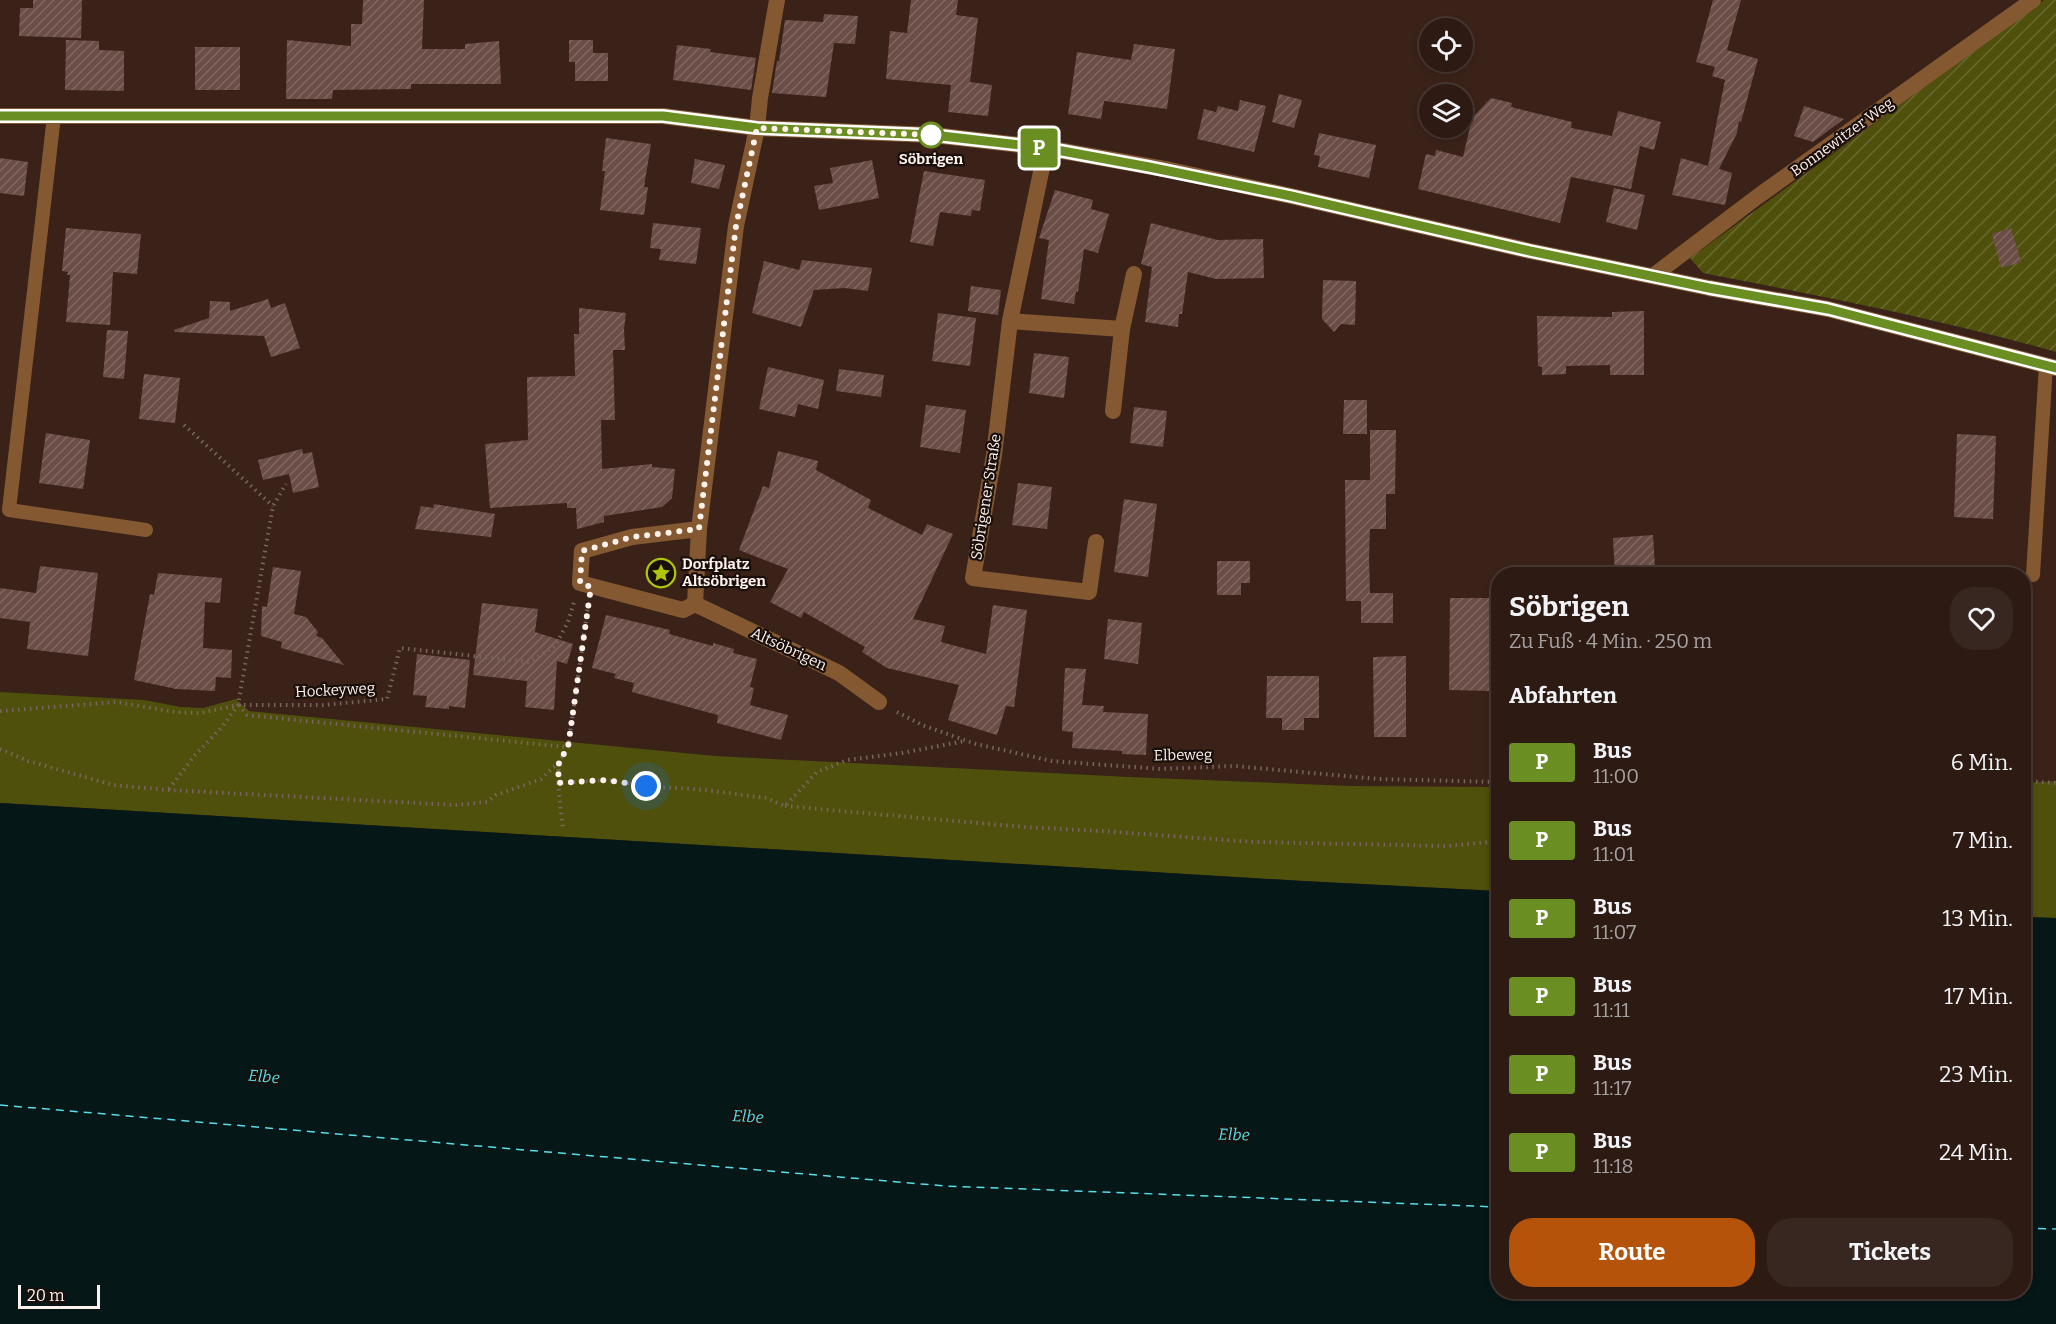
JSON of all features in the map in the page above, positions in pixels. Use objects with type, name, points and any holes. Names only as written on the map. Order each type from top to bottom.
[{"type":"street","points":[[695,604],[699,529],[736,226],[757,128],[777,0]]},
{"type":"street","name":"Bonnewitzer Weg","points":[[1653,276],[1757,197],[2033,0]]},
{"type":"street","points":[[0,116],[663,116],[757,128],[933,135],[1046,148],[1170,170],[1530,251],[1828,309],[2051,367]]},
{"type":"street","name":"Söbrigener Straße","points":[[1046,148],[1010,321],[994,455],[973,579],[1089,592],[1096,542]]},
{"type":"street","points":[[1113,411],[1122,329],[1134,274]]},
{"type":"street","points":[[1010,321],[1122,329]]},
{"type":"street","points":[[585,585],[582,551],[632,537],[699,529]]},
{"type":"street","name":"Altsöbrigen","points":[[585,585],[683,610],[695,604],[839,673],[879,702]]},
{"type":"lane","points":[[54,116],[9,510],[146,530]]},
{"type":"lane","points":[[2033,576],[2051,367]]},
{"type":"path","points":[[184,425],[273,506]]},
{"type":"path","points":[[168,790],[238,705],[273,506],[286,484]]},
{"type":"path","points":[[0,749],[28,760],[113,785],[456,805],[487,802],[496,795],[540,779],[559,762],[568,747],[585,585]]},
{"type":"path","name":"Hockeyweg","points":[[0,711],[116,702],[175,712],[201,713],[238,705],[323,705],[387,699],[400,648],[529,662],[555,646],[585,585]]},
{"type":"path","name":"Elbeweg","points":[[879,702],[922,725],[966,741],[1009,753],[1052,761],[1161,769],[1235,766],[1378,779],[1491,782]]},
{"type":"path","points":[[238,705],[247,715],[568,747]]},
{"type":"path","points":[[785,806],[817,772],[847,760],[966,741]]},
{"type":"path","points":[[559,762],[558,783],[563,830]]},
{"type":"path","points":[[558,783],[606,780],[766,798],[785,806],[1024,827],[1254,843],[1448,846],[1491,842]]},
{"type":"path","points":[[2031,781],[2056,783]]},
{"type":"shaded area","points":[[2044,0],[2056,0],[2056,352],[1836,299],[1703,273],[1690,258]]},
{"type":"shaded area","points":[[0,692],[144,700],[181,707],[203,708],[236,699],[249,711],[715,756],[1351,786],[1491,787],[1491,891],[1303,881],[0,803]]},
{"type":"shaded area","points":[[2056,781],[2056,918],[2031,917],[2031,783]]},
{"type":"water","name":"Elbe","points":[[0,803],[1491,891],[1491,1299],[2031,1299],[2031,917],[2056,918],[2056,1324],[0,1324]]},
{"type":"building","points":[[33,0],[82,0],[81,38],[19,36],[20,8],[33,8]]},
{"type":"building","points":[[363,0],[424,0],[422,49],[465,49],[465,44],[499,41],[501,84],[411,84],[411,89],[333,90],[332,99],[286,99],[287,40],[351,46],[351,24],[362,24]]},
{"type":"building","points":[[911,0],[958,0],[956,15],[978,18],[970,82],[992,85],[988,116],[948,112],[951,85],[886,79],[890,31],[907,33]]},
{"type":"building","points":[[1713,0],[1741,0],[1727,50],[1758,59],[1741,122],[1739,121],[1737,133],[1719,169],[1732,173],[1725,205],[1672,195],[1681,158],[1708,166],[1725,80],[1712,76],[1715,67],[1696,62]]},
{"type":"building","points":[[824,14],[858,16],[855,44],[834,43],[826,97],[772,93],[785,20],[823,22]]},
{"type":"building","points":[[66,40],[99,41],[99,50],[124,51],[124,91],[65,90]]},
{"type":"building","points":[[569,40],[593,40],[593,53],[608,53],[608,81],[575,81],[575,62],[569,62]]},
{"type":"building","points":[[1134,44],[1175,49],[1167,109],[1104,101],[1101,119],[1068,114],[1077,52],[1131,60]]},
{"type":"building","points":[[677,45],[756,58],[751,90],[673,80]]},
{"type":"building","points":[[195,47],[240,47],[240,90],[195,90]]},
{"type":"building","points":[[1279,94],[1302,100],[1294,128],[1272,122]]},
{"type":"building","points":[[1491,98],[1512,103],[1511,107],[1572,122],[1571,128],[1612,136],[1618,111],[1661,122],[1654,150],[1640,146],[1631,189],[1571,177],[1560,223],[1418,189],[1426,154],[1435,156],[1436,150],[1463,157],[1467,138],[1473,138],[1473,117]]},
{"type":"building","points":[[1240,100],[1266,106],[1254,152],[1197,139],[1204,109],[1216,112],[1218,106],[1238,111]]},
{"type":"building","points":[[1804,106],[1844,119],[1813,142],[1794,136]]},
{"type":"building","points":[[1319,133],[1376,145],[1369,178],[1318,167],[1320,156],[1314,155]]},
{"type":"building","points":[[606,138],[651,144],[644,187],[648,187],[644,215],[600,210]]},
{"type":"building","points":[[0,158],[28,162],[24,196],[0,193]]},
{"type":"building","points":[[695,159],[725,165],[719,189],[691,183]]},
{"type":"building","points":[[872,160],[879,198],[819,210],[814,186],[833,183],[830,168]]},
{"type":"building","points":[[924,171],[985,180],[980,211],[972,210],[971,216],[940,212],[933,246],[910,242]]},
{"type":"building","points":[[1614,188],[1645,195],[1637,230],[1606,222]]},
{"type":"building","points":[[1055,190],[1093,200],[1091,209],[1109,214],[1098,253],[1084,249],[1074,304],[1041,299],[1049,240],[1039,238]]},
{"type":"building","points":[[653,223],[701,228],[696,264],[659,260],[661,249],[650,248]]},
{"type":"building","points":[[1151,223],[1218,240],[1263,239],[1264,278],[1216,279],[1188,272],[1178,327],[1145,322],[1152,267],[1141,264]]},
{"type":"building","points":[[66,228],[141,234],[137,274],[113,272],[110,325],[66,322],[70,275],[62,271]]},
{"type":"building","points":[[2011,228],[2021,262],[2001,268],[1992,234]]},
{"type":"building","points":[[802,260],[872,268],[868,291],[844,288],[814,290],[801,327],[752,313],[764,261],[799,270]]},
{"type":"building","points":[[1323,280],[1356,281],[1355,325],[1341,324],[1334,332],[1322,319]]},
{"type":"building","points":[[971,286],[1001,290],[998,315],[968,311]]},
{"type":"building","points":[[268,299],[271,308],[285,303],[300,348],[271,357],[264,336],[175,332],[174,330],[209,318],[210,301],[230,302],[230,311]]},
{"type":"building","points":[[579,308],[626,313],[625,350],[613,350],[615,420],[601,420],[602,469],[652,464],[652,467],[675,469],[672,498],[662,507],[604,516],[604,522],[577,529],[576,508],[567,508],[567,503],[490,508],[485,444],[528,440],[527,377],[575,376],[574,334],[579,334]]},
{"type":"building","points":[[1644,311],[1644,375],[1610,375],[1610,365],[1566,366],[1566,374],[1542,375],[1542,367],[1538,366],[1537,316],[1612,317],[1612,312]]},
{"type":"building","points":[[938,313],[976,318],[970,366],[932,361]]},
{"type":"building","points":[[107,330],[128,331],[124,379],[103,377]]},
{"type":"building","points":[[1034,353],[1069,357],[1064,398],[1029,393]]},
{"type":"building","points":[[768,367],[824,380],[818,409],[798,404],[795,417],[759,409]]},
{"type":"building","points":[[839,369],[884,375],[881,397],[836,391]]},
{"type":"building","points":[[144,374],[180,378],[175,423],[139,419]]},
{"type":"building","points":[[1344,400],[1367,400],[1367,434],[1343,434]]},
{"type":"building","points":[[926,405],[966,410],[960,453],[920,447]]},
{"type":"building","points":[[1134,407],[1167,411],[1163,447],[1130,443]]},
{"type":"building","points":[[1370,430],[1396,430],[1395,494],[1386,494],[1386,529],[1370,529],[1369,558],[1370,593],[1393,593],[1393,623],[1361,623],[1361,601],[1346,601],[1345,480],[1370,480]]},
{"type":"building","points":[[46,433],[90,440],[83,489],[39,483]]},
{"type":"building","points":[[1957,434],[1996,436],[1993,519],[1954,517]]},
{"type":"building","points":[[302,449],[303,454],[312,452],[319,487],[293,493],[289,474],[263,480],[258,460]]},
{"type":"building","points":[[778,451],[818,461],[816,470],[871,500],[868,508],[922,535],[927,524],[953,534],[913,619],[945,626],[941,642],[986,654],[993,605],[1027,610],[1014,707],[1006,706],[997,735],[948,720],[959,685],[887,668],[862,652],[865,647],[804,612],[801,618],[770,602],[788,569],[739,550],[763,486],[769,488]]},
{"type":"building","points":[[1018,483],[1052,487],[1047,529],[1012,525]]},
{"type":"building","points":[[1124,499],[1157,504],[1148,577],[1114,572]]},
{"type":"building","points":[[434,504],[495,514],[491,537],[415,529],[421,506],[433,508]]},
{"type":"building","points":[[1653,535],[1655,567],[1615,567],[1613,538]]},
{"type":"building","points":[[1217,561],[1250,561],[1250,583],[1241,583],[1241,595],[1217,595]]},
{"type":"building","points":[[40,566],[98,573],[88,656],[27,649],[30,622],[0,618],[0,588],[36,593]]},
{"type":"building","points":[[273,567],[301,571],[294,614],[306,617],[318,632],[316,636],[322,638],[344,665],[281,648],[282,642],[261,636],[262,606],[267,607]]},
{"type":"building","points":[[158,573],[222,578],[220,603],[205,602],[203,648],[232,650],[231,678],[216,677],[215,691],[176,689],[134,680],[150,594],[154,595]]},
{"type":"building","points":[[1450,598],[1491,598],[1491,691],[1449,690]]},
{"type":"building","points":[[482,603],[538,609],[535,632],[573,644],[567,664],[557,661],[554,710],[525,707],[527,681],[473,675]]},
{"type":"building","points":[[606,615],[670,630],[669,634],[713,646],[713,643],[734,649],[733,653],[757,659],[750,687],[754,688],[750,705],[788,715],[781,740],[717,723],[718,715],[632,692],[634,683],[614,678],[616,674],[592,668]]},
{"type":"building","points":[[1108,619],[1142,623],[1138,664],[1104,659]]},
{"type":"building","points":[[417,654],[470,660],[465,708],[425,707],[427,696],[413,695]]},
{"type":"building","points":[[1406,656],[1406,737],[1374,737],[1373,657]]},
{"type":"building","points":[[1065,668],[1086,669],[1082,705],[1104,706],[1103,712],[1148,714],[1146,755],[1072,748],[1073,732],[1062,731]]},
{"type":"building","points":[[1267,676],[1319,676],[1319,718],[1304,718],[1304,730],[1282,730],[1282,718],[1266,718]]},
{"type":"ferry route","points":[[0,1105],[945,1186],[1491,1207]]},
{"type":"ferry route","points":[[2031,1228],[2056,1229]]},
{"type":"bus line","name":"P","points":[[0,116],[663,116],[757,128],[933,135],[1046,148],[1170,170],[1530,251],[1709,288],[1828,309],[2056,368]]},
{"type":"place","name":"Söbrigen","points":[[931,135]]},
{"type":"place","name":"Dorfplatz Altsöbrigen","points":[[661,573]]},
{"type":"route","points":[[646,786],[606,780],[558,783],[559,762],[568,747],[591,587],[580,583],[582,551],[632,537],[699,529],[736,226],[757,128],[933,135],[931,135]]}]
